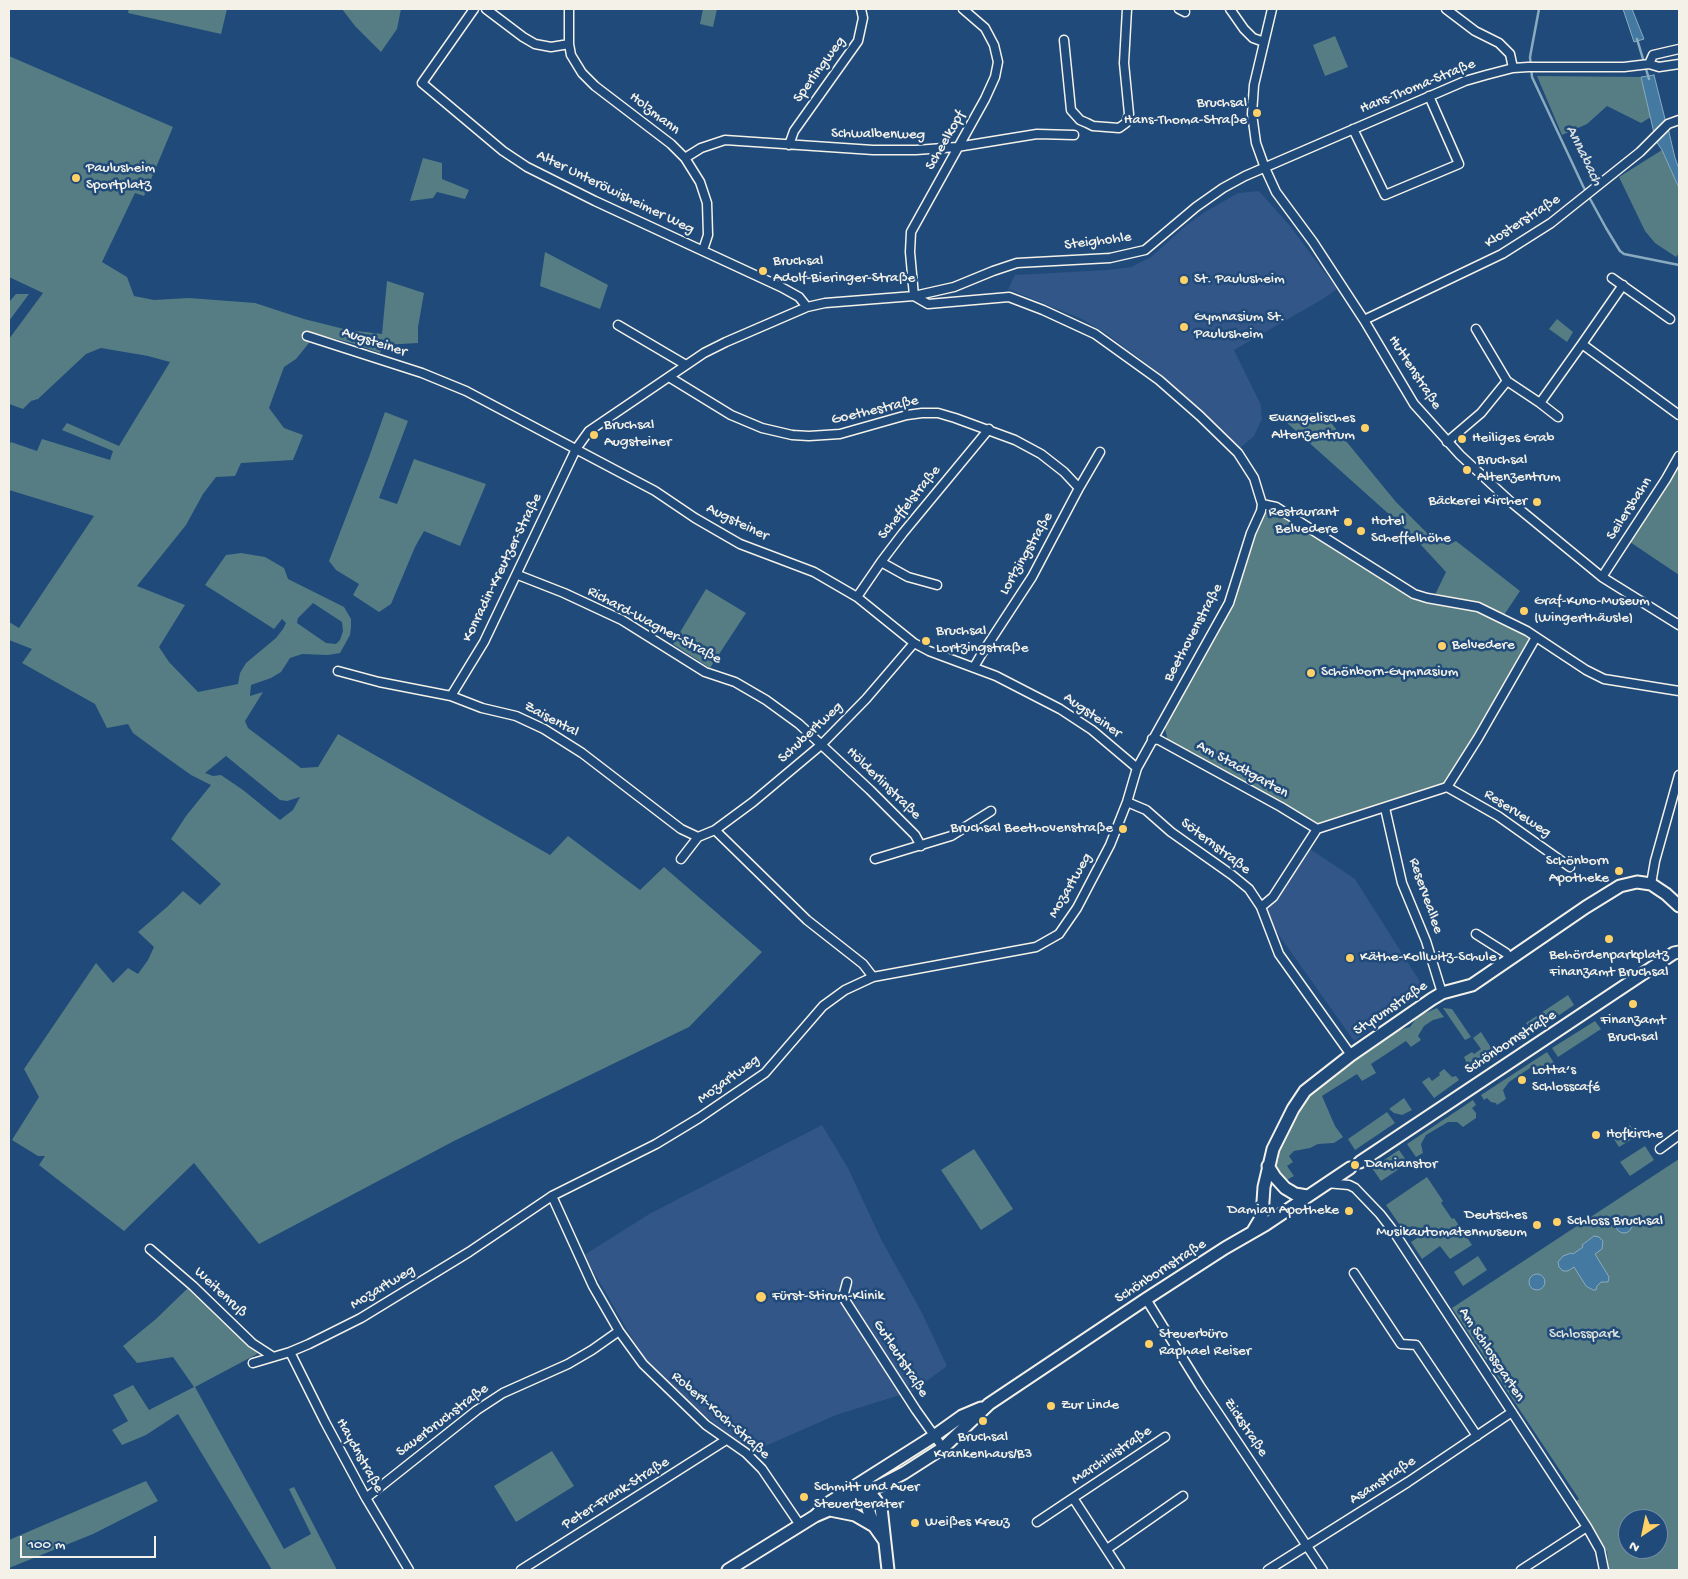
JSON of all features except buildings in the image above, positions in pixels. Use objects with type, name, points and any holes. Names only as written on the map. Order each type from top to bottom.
[{"type":"main road","name":"Styrumstraße","points":[[1253,1231],[1262,1216],[1268,1166],[1273,1149],[1305,1091],[1351,1055],[1417,1008],[1442,994],[1472,985],[1620,886],[1637,882],[1651,884]]},
{"type":"main road","points":[[1651,884],[1679,906]]},
{"type":"main road","name":"Schönbornstraße","points":[[866,1486],[962,1416],[989,1404],[1146,1299],[1355,1165],[1678,950]]},
{"type":"main road","points":[[1268,1166],[1285,1188],[1295,1194],[1307,1196]]},
{"type":"main road","name":"Schönbornstraße","points":[[866,1486],[904,1473],[943,1448],[989,1404]]},
{"type":"main road","points":[[728,1570],[815,1516],[830,1510],[866,1486]]},
{"type":"main road","points":[[815,1516],[830,1502],[866,1486]]},
{"type":"main road","points":[[866,1486],[868,1509],[874,1526],[885,1541]]},
{"type":"main road","points":[[866,1486],[881,1507],[888,1570]]},
{"type":"main road","points":[[830,1510],[855,1515],[874,1526]]},
{"type":"street","name":"Alter Unteröwisheimer Weg","points":[[474,9],[422,83],[503,151],[527,167],[595,201],[788,291],[799,298],[807,307]]},
{"type":"street","points":[[486,9],[535,44],[551,47],[569,44]]},
{"type":"street","name":"Holzmann","points":[[569,9],[571,56],[582,73],[595,86],[648,126],[686,158],[700,182],[708,203],[708,235],[703,250]]},
{"type":"street","name":"Sperlingweg","points":[[789,145],[794,131],[858,41],[863,18],[861,9]]},
{"type":"street","name":"Scheelkopf","points":[[914,296],[910,252],[911,232],[985,99],[995,77],[998,62],[994,44],[985,28],[963,9]]},
{"type":"street","points":[[1064,40],[1071,110],[1080,120],[1093,126],[1119,128],[1126,122],[1128,114],[1124,63],[1127,9]]},
{"type":"street","points":[[1230,9],[1253,38],[1264,42]]},
{"type":"street","name":"Huttenstraße","points":[[1272,9],[1254,84],[1252,114],[1256,142],[1265,168],[1276,192],[1313,242],[1364,320],[1414,404],[1485,480],[1602,577],[1679,625]]},
{"type":"street","points":[[1446,9],[1475,31],[1499,44],[1510,54],[1513,68]]},
{"type":"street","name":"Hans-Thoma-Straße","points":[[1650,64],[1653,55],[1679,49]]},
{"type":"street","name":"Hans-Thoma-Straße","points":[[1265,168],[1429,96],[1472,79],[1513,68],[1633,66],[1650,64],[1658,67],[1679,64]]},
{"type":"street","points":[[1353,129],[1385,195],[1459,164],[1429,96]]},
{"type":"street","name":"Klosterstraße","points":[[1364,320],[1502,254],[1551,223],[1640,152],[1668,124],[1679,120]]},
{"type":"street","name":"Schwalbenweg","points":[[686,158],[701,148],[725,140],[873,150],[916,150],[957,147],[1038,134],[1074,135]]},
{"type":"street","name":"Steighohle","points":[[914,296],[954,287],[1017,263],[1110,258],[1145,250],[1196,207],[1223,188],[1265,168]]},
{"type":"street","points":[[1612,278],[1670,319]]},
{"type":"street","points":[[1540,403],[1623,285]]},
{"type":"street","points":[[914,296],[928,304],[1009,297],[1095,334],[1159,380],[1238,453],[1254,478],[1262,504],[1276,507],[1414,594],[1478,607],[1527,631],[1586,670],[1604,679],[1679,691]]},
{"type":"street","name":"Konradin-Kreutzer-Straße","points":[[452,696],[484,642],[518,575],[576,449],[583,438],[598,424],[704,353],[807,307],[825,303],[914,296]]},
{"type":"street","points":[[618,325],[686,365]]},
{"type":"street","points":[[1476,329],[1507,380],[1558,417]]},
{"type":"street","name":"Augsteiner","points":[[306,336],[453,384],[655,491],[695,518],[740,544],[814,572],[857,597],[914,643],[942,657],[974,667],[1013,684],[1060,709],[1092,730],[1137,768]]},
{"type":"street","points":[[1582,344],[1679,415]]},
{"type":"street","name":"Goethestraße","points":[[669,377],[731,415],[776,432],[824,436],[851,431],[922,412],[938,413],[989,429],[1015,440],[1041,454],[1064,472],[1079,488]]},
{"type":"street","points":[[1448,442],[1481,413],[1507,380]]},
{"type":"street","name":"Scheffelstraße","points":[[857,597],[881,562],[989,429]]},
{"type":"street","name":"Lortzingstraße","points":[[974,667],[1032,577],[1100,452]]},
{"type":"street","name":"Seilersbahn","points":[[1602,577],[1679,456]]},
{"type":"street","name":"Beethovenstraße","points":[[1137,768],[1229,603],[1251,533],[1261,512],[1262,504]]},
{"type":"street","points":[[881,562],[908,577],[937,585]]},
{"type":"street","name":"Richard-Wagner-Straße","points":[[518,575],[564,593],[622,620],[705,672],[735,682],[766,700],[799,724],[822,745]]},
{"type":"street","points":[[1261,907],[1273,896],[1317,829],[1447,787],[1478,738],[1536,637]]},
{"type":"street","name":"Schubertweg","points":[[715,830],[753,802],[822,745],[866,699],[914,643]]},
{"type":"street","name":"Zaisental","points":[[338,671],[379,682],[452,696],[482,708],[516,716],[544,729],[582,753],[681,829],[698,837]]},
{"type":"street","name":"Am Stadtgarten","points":[[1152,740],[1159,740],[1317,829]]},
{"type":"street","name":"Hölderlinstraße","points":[[822,745],[915,834],[921,846]]},
{"type":"street","name":"Mozartweg","points":[[253,1363],[290,1352],[361,1318],[469,1252],[552,1196],[656,1144],[706,1114],[765,1073],[823,1006],[845,990],[873,978],[1036,947],[1058,934],[1077,908],[1110,845],[1127,802],[1137,768]]},
{"type":"street","points":[[1651,884],[1655,861],[1679,775]]},
{"type":"street","name":"Reserveweg","points":[[1447,787],[1498,816],[1570,867]]},
{"type":"street","name":"Söternstraße","points":[[1127,802],[1146,810],[1172,832],[1249,889],[1261,907],[1279,954],[1351,1055]]},
{"type":"street","name":"Reserveallee","points":[[1385,808],[1402,883],[1426,940],[1442,994]]},
{"type":"street","points":[[876,859],[951,836],[991,811]]},
{"type":"street","points":[[681,859],[698,837],[715,830],[807,920],[863,964],[873,978]]},
{"type":"street","points":[[1476,934],[1506,953],[1510,959]]},
{"type":"street","points":[[1660,1149],[1679,1135]]},
{"type":"street","name":"Am Schlossgarten","points":[[1326,1183],[1350,1185],[1380,1214],[1410,1256],[1587,1527],[1600,1550],[1604,1570]]},
{"type":"street","name":"Robert-Koch-Straße","points":[[552,1196],[593,1286],[619,1331],[657,1378],[706,1425],[746,1454],[762,1469],[800,1525]]},
{"type":"street","name":"Weitenruß","points":[[150,1249],[193,1286],[252,1343],[272,1356]]},
{"type":"street","points":[[1354,1273],[1401,1344],[1416,1345],[1477,1436]]},
{"type":"street","name":"Gutleutstraße","points":[[847,1282],[843,1298],[943,1448]]},
{"type":"street","name":"Zickstraße","points":[[1146,1299],[1200,1386],[1323,1570]]},
{"type":"street","name":"Sauerbruchstraße","points":[[366,1498],[477,1410],[504,1393],[576,1359],[619,1331]]},
{"type":"street","name":"Haydnstraße","points":[[290,1352],[366,1498],[409,1570]]},
{"type":"street","name":"Asamstraße","points":[[1268,1570],[1308,1546],[1512,1412]]},
{"type":"street","name":"Marchinistraße","points":[[1037,1522],[1165,1437]]},
{"type":"street","name":"Peter-Frank-Straße","points":[[521,1570],[726,1440]]},
{"type":"street","points":[[1107,1549],[1183,1496]]},
{"type":"street","name":"Marchinistraße","points":[[1074,1498],[1120,1570]]},
{"type":"street","points":[[1521,1570],[1587,1527]]},
{"type":"shaded area","points":[[1623,9],[1632,9],[1644,39],[1634,42]]},
{"type":"shaded area","points":[[1654,75],[1666,123],[1654,133],[1641,77]]},
{"type":"shaded area","points":[[1668,128],[1679,169],[1679,188],[1656,141]]},
{"type":"shaded area","name":"Gymnasium St. Paulusheim","points":[[1259,191],[1290,226],[1337,289],[1234,350],[1261,405],[1262,419],[1254,436],[1240,448],[1158,372],[1108,335],[1082,319],[1008,289],[1015,275],[1131,267],[1151,257],[1184,227],[1205,212],[1238,193]]},
{"type":"shaded area","name":"Käthe-Kollwitz-Schule","points":[[1310,849],[1355,879],[1422,985],[1420,995],[1354,1041],[1276,931],[1267,911]]},
{"type":"shaded area","name":"Fürst-Stirum-Klinik","points":[[822,1125],[848,1168],[881,1239],[922,1313],[947,1366],[913,1391],[836,1415],[752,1452],[685,1401],[641,1354],[584,1255],[651,1213]]},
{"type":"shaded area","points":[[1621,1217],[1627,1217],[1632,1222],[1630,1231],[1621,1233],[1616,1228],[1616,1222]]},
{"type":"shaded area","points":[[1594,1236],[1599,1237],[1603,1241],[1602,1249],[1595,1254],[1609,1277],[1608,1282],[1601,1282],[1596,1290],[1586,1286],[1574,1267],[1568,1271],[1563,1271],[1559,1267],[1558,1262],[1563,1256],[1573,1254],[1583,1247],[1582,1245]]},
{"type":"shaded area","points":[[1534,1274],[1540,1274],[1545,1279],[1543,1288],[1534,1290],[1529,1285],[1529,1279]]},
{"type":"green space","points":[[129,9],[227,9],[221,34],[128,13]]},
{"type":"green space","points":[[342,9],[401,9],[397,29],[381,52],[355,26]]},
{"type":"green space","points":[[703,9],[717,9],[713,27],[700,24]]},
{"type":"green space","points":[[1335,36],[1348,67],[1325,76],[1313,45]]},
{"type":"green space","points":[[9,56],[173,127],[144,196],[135,193],[102,262],[127,277],[134,296],[154,300],[189,298],[255,303],[304,319],[348,330],[382,334],[387,281],[424,293],[418,327],[418,343],[383,345],[380,353],[355,344],[309,332],[309,343],[296,359],[284,367],[269,408],[284,428],[303,435],[293,460],[241,463],[235,476],[216,477],[203,494],[186,525],[137,586],[185,605],[159,647],[169,662],[198,692],[238,684],[240,673],[246,663],[276,638],[283,629],[286,623],[282,619],[274,629],[205,585],[226,555],[241,553],[265,557],[284,568],[288,579],[344,607],[351,619],[351,627],[350,635],[340,653],[328,655],[302,654],[290,658],[281,672],[271,678],[251,685],[250,696],[263,692],[245,721],[248,728],[301,768],[318,767],[338,734],[550,855],[568,836],[640,890],[664,867],[762,952],[689,1027],[454,1141],[259,1244],[194,1163],[124,1231],[39,1165],[45,1156],[38,1156],[12,1140],[39,1097],[24,1069],[96,963],[113,983],[128,968],[138,974],[154,947],[138,932],[183,891],[200,905],[221,884],[171,839],[186,816],[211,785],[191,775],[133,733],[128,724],[107,728],[95,704],[22,663],[32,649],[9,640],[9,622],[19,628],[94,516],[9,490],[9,446],[11,442],[37,451],[42,439],[110,460],[113,451],[62,430],[67,423],[119,446],[170,362],[148,356],[101,348],[86,354],[38,399],[31,401],[23,409],[9,404],[9,339],[43,293],[9,277]],"holes":[[[313,603],[342,622],[343,631],[340,640],[336,644],[326,643],[297,623],[298,618]],[[226,756],[280,800],[287,801],[300,797],[293,810],[280,820],[221,775],[213,776],[205,773]]]},
{"type":"green space","points":[[1537,76],[1641,77],[1651,117],[1641,123],[1607,106],[1587,124],[1562,135]]},
{"type":"green space","points":[[1662,150],[1679,188],[1679,253],[1676,257],[1655,243],[1645,231],[1619,177]]},
{"type":"green space","points":[[423,158],[442,163],[442,179],[469,190],[465,199],[437,192],[433,198],[410,201]]},
{"type":"green space","points":[[545,252],[608,285],[600,309],[540,286]]},
{"type":"green space","points":[[16,294],[29,294],[9,321],[9,302]]},
{"type":"green space","points":[[1557,319],[1573,332],[1567,342],[1549,329]]},
{"type":"green space","points":[[385,412],[408,421],[379,498],[397,504],[414,459],[486,484],[460,546],[424,531],[415,547],[391,604],[379,612],[353,595],[359,584],[336,570],[329,561]]},
{"type":"green space","points":[[1276,413],[1323,413],[1396,502],[1430,536],[1448,545],[1456,541],[1520,591],[1502,618],[1532,638],[1476,738],[1446,784],[1317,832],[1168,741],[1165,729],[1192,672],[1231,603],[1253,534],[1267,509],[1277,510],[1432,601],[1446,572],[1410,533]]},
{"type":"green space","points":[[1679,462],[1679,575],[1630,542]]},
{"type":"green space","points":[[706,589],[746,613],[710,668],[673,644]]},
{"type":"green space","points":[[1568,995],[1574,1005],[1533,1033],[1526,1023]]},
{"type":"green space","points":[[1437,1008],[1444,1017],[1433,1020],[1424,1026],[1418,1036],[1421,1040],[1411,1047],[1406,1041],[1371,1064],[1376,1073],[1362,1081],[1357,1074],[1322,1096],[1335,1126],[1343,1137],[1334,1143],[1318,1144],[1310,1148],[1294,1151],[1289,1156],[1293,1162],[1287,1166],[1294,1176],[1279,1184],[1274,1165],[1279,1159],[1273,1149],[1276,1143],[1283,1143],[1307,1099],[1355,1061],[1351,1055],[1396,1031],[1410,1027],[1418,1016]]},
{"type":"green space","points":[[1443,1008],[1452,1009],[1471,1037],[1465,1040]]},
{"type":"green space","points":[[1595,1021],[1601,1029],[1558,1057],[1552,1048]]},
{"type":"green space","points":[[1481,1032],[1497,1057],[1468,1074],[1465,1070],[1468,1066],[1464,1057],[1472,1052],[1474,1054],[1481,1049],[1473,1038]]},
{"type":"green space","points":[[1547,1052],[1556,1066],[1546,1072],[1540,1068],[1530,1068],[1509,1082],[1503,1090],[1506,1099],[1497,1105],[1487,1098],[1484,1100],[1481,1095]]},
{"type":"green space","points":[[1444,1069],[1452,1077],[1456,1076],[1459,1080],[1434,1098],[1422,1082],[1429,1077],[1432,1081]]},
{"type":"green space","points":[[1404,1098],[1412,1110],[1402,1115],[1394,1113],[1389,1109]]},
{"type":"green space","points":[[1473,1100],[1476,1105],[1472,1108],[1476,1113],[1476,1118],[1463,1127],[1457,1122],[1448,1122],[1426,1135],[1421,1144],[1423,1153],[1416,1157],[1407,1144]]},
{"type":"green space","points":[[1387,1112],[1395,1123],[1355,1150],[1348,1139]]},
{"type":"green space","points":[[1630,1125],[1637,1136],[1619,1147],[1612,1136]]},
{"type":"green space","points":[[1645,1146],[1654,1160],[1630,1176],[1620,1162]]},
{"type":"green space","points":[[974,1149],[1013,1209],[981,1230],[941,1170]]},
{"type":"green space","points":[[1399,1150],[1408,1163],[1381,1181],[1372,1168]]},
{"type":"green space","name":"Schlosspark","points":[[1679,1159],[1679,1570],[1609,1570],[1607,1552],[1575,1502],[1579,1499],[1452,1308]]},
{"type":"green space","points":[[1427,1177],[1443,1201],[1441,1203],[1452,1219],[1454,1218],[1472,1245],[1450,1259],[1440,1246],[1422,1259],[1411,1242],[1420,1236],[1412,1226],[1404,1231],[1386,1205]]},
{"type":"green space","points":[[1478,1256],[1487,1270],[1463,1286],[1454,1272]]},
{"type":"green space","points":[[190,1286],[256,1349],[257,1354],[195,1387],[284,1549],[311,1534],[289,1489],[294,1487],[337,1570],[272,1570],[178,1414],[146,1435],[122,1445],[112,1430],[128,1421],[113,1395],[133,1385],[149,1410],[194,1387],[173,1357],[137,1363],[123,1346],[156,1319]]},
{"type":"green space","points":[[552,1451],[574,1486],[516,1522],[494,1486]]},
{"type":"green space","points":[[146,1481],[158,1501],[93,1534],[9,1568],[9,1540]]},
{"type":"waterway","name":"Annabach","points":[[1539,9],[1530,57],[1532,77],[1583,186],[1620,251],[1624,254],[1679,265]]},
{"type":"waterway","points":[[1637,39],[1649,79]]},
{"type":"place","name":"Bruchsal Hans-Thoma-Straße","points":[[1257,113]]},
{"type":"place","name":"Paulusheim Sportplatz","points":[[76,178]]},
{"type":"place","name":"Bruchsal Adolf-Bieringer-Straße","points":[[763,271]]},
{"type":"place","name":"St. Paulusheim","points":[[1184,280]]},
{"type":"place","name":"Gymnasium St. Paulusheim","points":[[1184,327]]},
{"type":"place","name":"Evangelisches Altenzentrum","points":[[1365,428]]},
{"type":"place","name":"Bruchsal Augsteiner","points":[[594,435]]},
{"type":"place","name":"Heiliges Grab","points":[[1462,439]]},
{"type":"place","name":"Bruchsal Altenzentrum","points":[[1467,470]]},
{"type":"place","name":"Bäckerei Kircher","points":[[1537,502]]},
{"type":"place","name":"Restaurant Belvedere","points":[[1348,522]]},
{"type":"place","name":"Hotel Scheffelhöhe","points":[[1361,531]]},
{"type":"place","name":"Graf-Kuno-Museum (Wingerthäusle)","points":[[1524,611]]},
{"type":"place","name":"Bruchsal Lortzingstraße","points":[[926,641]]},
{"type":"place","name":"Belvedere","points":[[1442,646]]},
{"type":"place","name":"Schönborn-Gymnasium","points":[[1311,673]]},
{"type":"place","name":"Bruchsal Beethovenstraße","points":[[1123,829]]},
{"type":"place","name":"Schönborn Apotheke","points":[[1619,871]]},
{"type":"place","name":"Behördenparkplatz Finanzamt Bruchsal","points":[[1609,939]]},
{"type":"place","name":"Käthe-Kollwitz-Schule","points":[[1350,958]]},
{"type":"place","name":"Finanzamt Bruchsal","points":[[1633,1004]]},
{"type":"place","name":"Lotta’s Schlosscafé","points":[[1522,1080]]},
{"type":"place","name":"Hofkirche","points":[[1596,1135]]},
{"type":"place","name":"Damianstor","points":[[1355,1165]]},
{"type":"place","name":"Damian Apotheke","points":[[1349,1211]]},
{"type":"place","name":"Schloss Bruchsal","points":[[1557,1222]]},
{"type":"place","name":"Deutsches Musikautomatenmuseum","points":[[1537,1225]]},
{"type":"place","name":"Fürst-Stirum-Klinik","points":[[761,1297]]},
{"type":"place","name":"Steuerbüro Raphael Reiser","points":[[1149,1344]]},
{"type":"place","name":"Zur Linde","points":[[1051,1406]]},
{"type":"place","name":"Bruchsal Krankenhaus/B3","points":[[983,1421]]},
{"type":"place","name":"Schmitt und Auer Steuerberater","points":[[804,1497]]},
{"type":"place","name":"Weißes Kreuz","points":[[915,1523]]}]
